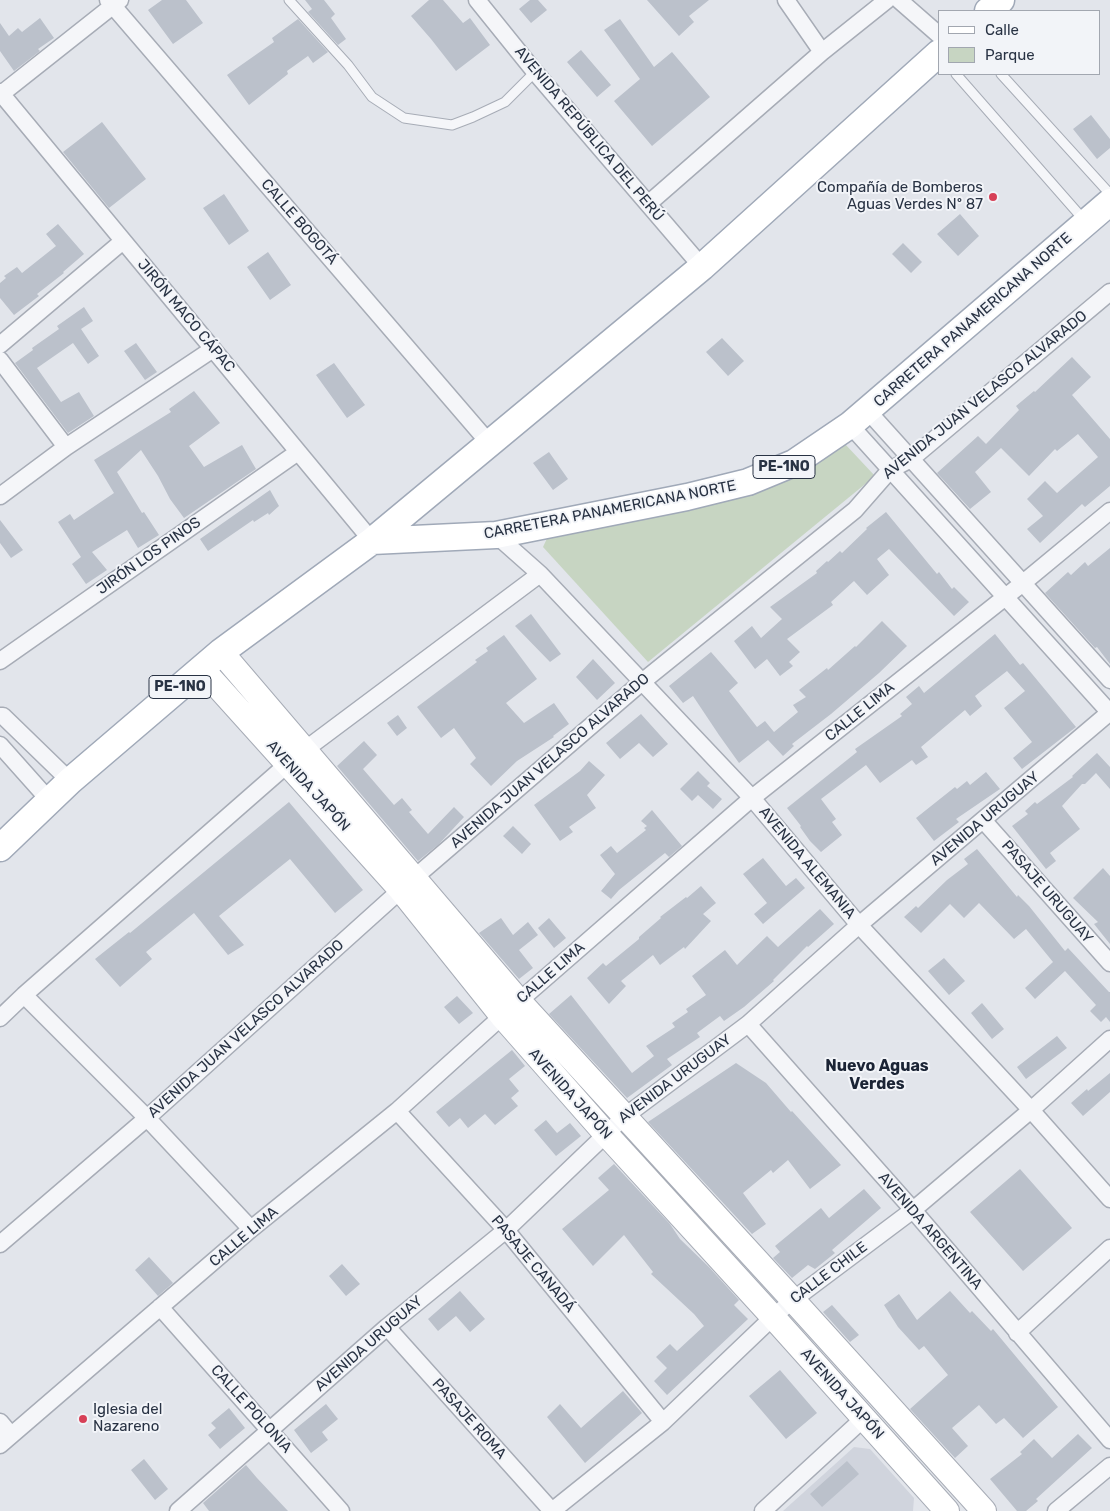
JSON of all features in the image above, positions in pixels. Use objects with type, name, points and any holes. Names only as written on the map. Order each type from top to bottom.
[{"type":"main road","points":[[989,10],[1001,0]]},
{"type":"main road","name":"PE-1NO","points":[[0,848],[70,781],[212,661],[372,541],[702,267],[938,50]]},
{"type":"main road","name":"CARRETERA PANAMERICANA NORTE","points":[[372,541],[496,535],[687,497],[748,482],[794,463],[859,418],[1110,202]]},
{"type":"street","name":"AVENIDA REPÚBLICA DEL PERÚ","points":[[477,0],[702,267]]},
{"type":"street","points":[[786,0],[822,52]]},
{"type":"street","points":[[648,204],[822,52],[887,0]]},
{"type":"street","points":[[899,0],[938,48]]},
{"type":"street","points":[[1,93],[114,2]]},
{"type":"street","name":"CALLE BOGOTÁ","points":[[114,2],[490,444]]},
{"type":"street","name":"JIRÓN MACO CÁPAC","points":[[1,93],[372,541]]},
{"type":"street","points":[[0,345],[123,240]]},
{"type":"street","name":"AVENIDA JUAN VELASCO ALVARADO","points":[[0,1244],[147,1118],[408,884],[642,682],[855,510],[890,470],[911,459],[1110,292]]},
{"type":"street","points":[[0,496],[66,447],[213,349]]},
{"type":"street","points":[[0,360],[66,447]]},
{"type":"street","points":[[859,418],[911,459],[1110,680]]},
{"type":"street","points":[[859,418],[890,470],[1110,712]]},
{"type":"street","name":"JIRÓN LOS PINOS","points":[[0,661],[298,452]]},
{"type":"street","name":"CALLE LIMA","points":[[6,1440],[252,1229],[396,1111],[752,798],[1023,583],[1110,511]]},
{"type":"street","name":"AVENIDA ALEMANIA","points":[[496,535],[540,574],[752,798],[859,925],[1031,1110],[1110,1199]]},
{"type":"street","points":[[0,1018],[296,757],[540,574]]},
{"type":"street","points":[[212,661],[408,884],[510,1009]]},
{"type":"street","name":"AVENIDA URUGUAY","points":[[178,1511],[387,1327],[506,1230],[624,1116],[748,1024],[859,925],[1110,712]]},
{"type":"street","points":[[0,716],[3,716],[70,781]]},
{"type":"street","points":[[0,745],[49,800]]},
{"type":"street","name":"PASAJE URUGUAY","points":[[983,820],[1110,964]]},
{"type":"street","points":[[24,995],[147,1118],[252,1229]]},
{"type":"street","name":"AVENIDA JAPÓN","points":[[510,1009],[624,1116],[984,1511]]},
{"type":"street","name":"AVENIDA JAPÓN","points":[[510,1009],[605,1133],[947,1511]]},
{"type":"street","name":"AVENIDA ARGENTINA","points":[[748,1024],[913,1210],[1110,1440]]},
{"type":"street","name":"CALLE CHILE","points":[[552,1511],[663,1422],[793,1300],[913,1210],[1031,1110],[1110,1039]]},
{"type":"street","name":"PASAJE CANADÁ","points":[[396,1111],[506,1230],[663,1422]]},
{"type":"street","points":[[1017,1332],[1110,1248]]},
{"type":"street","name":"CALLE POLONIA","points":[[160,1307],[341,1511]]},
{"type":"street","name":"PASAJE ROMA","points":[[387,1327],[552,1511]]},
{"type":"street","points":[[763,1511],[864,1420]]},
{"type":"street","points":[[0,1422],[6,1440]]},
{"type":"street","points":[[1056,1511],[1110,1466]]},
{"type":"lane","points":[[289,0],[348,66],[372,97],[404,118],[452,125],[505,102],[536,72]]},
{"type":"lane","points":[[957,75],[1086,222]]},
{"type":"lane","points":[[1002,75],[1110,194]]},
{"type":"shaded area","points":[[854,1447],[870,1449],[914,1498],[913,1511],[783,1511]]},
{"type":"green space","points":[[845,444],[875,476],[648,662],[543,547],[550,532]]},
{"type":"building","points":[[162,0],[186,0],[203,23],[173,44],[148,10]]},
{"type":"building","points":[[305,0],[324,0],[335,14],[331,18],[346,39],[338,45],[308,12],[312,9]]},
{"type":"building","points":[[429,0],[443,0],[463,23],[470,18],[490,45],[456,71],[411,16]]},
{"type":"building","points":[[530,0],[538,0],[547,10],[531,23],[519,9]]},
{"type":"building","points":[[647,0],[709,0],[689,16],[694,22],[679,36]]},
{"type":"building","points":[[40,18],[54,38],[38,49],[40,51],[14,71],[0,51],[0,23],[9,36],[18,28],[22,32]]},
{"type":"building","points":[[298,19],[328,52],[313,63],[308,56],[287,71],[288,74],[249,105],[227,75],[274,42],[272,38]]},
{"type":"building","points":[[620,19],[654,67],[672,52],[710,97],[652,146],[614,101],[640,79],[604,30]]},
{"type":"building","points":[[581,50],[611,85],[597,97],[567,62]]},
{"type":"building","points":[[1091,115],[1110,139],[1110,148],[1097,159],[1073,129]]},
{"type":"building","points":[[102,122],[146,179],[109,208],[63,152]]},
{"type":"building","points":[[224,194],[249,231],[229,245],[203,208]]},
{"type":"building","points":[[960,214],[979,236],[958,256],[937,234]]},
{"type":"building","points":[[58,224],[84,254],[64,273],[37,294],[39,296],[14,315],[0,298],[0,283],[6,278],[4,276],[17,267],[22,273],[56,246],[46,234]]},
{"type":"building","points":[[903,243],[922,262],[911,273],[892,254]]},
{"type":"building","points":[[268,252],[291,285],[270,300],[247,267]]},
{"type":"building","points":[[84,307],[93,321],[81,329],[99,356],[88,364],[73,343],[37,368],[61,402],[79,392],[94,416],[68,433],[15,363],[59,329],[57,326]]},
{"type":"building","points":[[722,338],[744,361],[728,376],[706,352]]},
{"type":"building","points":[[136,343],[157,372],[145,380],[124,351]]},
{"type":"building","points":[[1072,357],[1091,377],[1072,395],[1110,439],[1110,486],[1085,507],[1082,504],[1040,543],[1027,529],[1043,516],[1027,499],[1045,481],[1057,493],[1098,457],[1078,434],[1057,451],[1055,449],[1029,476],[1001,448],[975,472],[991,492],[970,509],[937,473],[978,436],[986,444],[1019,410],[1016,406],[1035,392]]},
{"type":"building","points":[[334,363],[365,405],[347,418],[316,375]]},
{"type":"building","points":[[194,391],[220,423],[189,446],[204,467],[242,445],[256,469],[184,518],[170,499],[141,450],[117,472],[142,513],[144,512],[159,535],[138,548],[127,530],[92,552],[107,570],[86,584],[72,564],[81,557],[58,522],[70,514],[74,520],[114,493],[94,460],[171,412],[169,409]]},
{"type":"building","points":[[549,452],[568,479],[553,490],[533,463]]},
{"type":"building","points":[[270,490],[279,506],[269,515],[268,513],[254,522],[253,520],[208,551],[200,539]]},
{"type":"building","points":[[886,512],[937,574],[939,572],[952,589],[954,587],[969,602],[954,616],[889,549],[877,559],[889,575],[867,595],[854,581],[831,602],[833,605],[787,639],[800,652],[789,662],[793,666],[780,676],[767,659],[755,669],[734,641],[752,626],[761,638],[782,619],[770,607],[817,573],[816,571],[840,551],[842,553],[866,528]]},
{"type":"building","points":[[0,520],[23,550],[11,558],[0,543]]},
{"type":"building","points":[[1110,548],[1110,664],[1097,647],[1095,648],[1045,593],[1068,572],[1071,575],[1085,562],[1088,566]]},
{"type":"building","points":[[531,614],[561,654],[550,662],[515,626]]},
{"type":"building","points":[[882,621],[907,646],[831,714],[792,744],[794,746],[783,756],[768,740],[739,763],[693,696],[683,703],[669,686],[711,652],[738,683],[729,691],[757,727],[765,721],[774,732],[798,712],[793,705],[806,697],[799,690],[856,647]]},
{"type":"building","points":[[995,634],[1020,665],[1023,663],[1076,727],[1022,769],[1013,758],[1032,742],[1004,708],[1025,691],[1007,671],[975,696],[982,706],[970,716],[965,710],[921,747],[928,757],[916,765],[912,760],[880,783],[866,765],[821,799],[836,819],[832,822],[842,835],[821,852],[810,841],[787,808],[857,752],[855,749],[902,716],[900,714],[912,704],[906,697],[919,686],[924,693]]},
{"type":"building","points":[[504,635],[537,679],[506,703],[524,723],[554,703],[569,724],[554,737],[517,761],[491,786],[470,764],[476,758],[454,728],[441,738],[417,707],[477,662],[475,660],[488,651],[486,648]]},
{"type":"building","points":[[593,659],[615,683],[597,700],[576,677]]},
{"type":"building","points":[[641,714],[668,744],[653,757],[639,743],[620,759],[606,743]]},
{"type":"building","points":[[398,715],[407,728],[397,736],[387,723]]},
{"type":"building","points":[[364,741],[377,755],[363,769],[394,805],[402,798],[412,810],[409,812],[428,834],[454,807],[464,817],[439,844],[418,861],[337,766]]},
{"type":"building","points":[[1097,753],[1110,767],[1110,789],[1096,773],[1085,784],[1082,784],[1062,806],[1080,829],[1050,853],[1056,861],[1046,869],[1012,826],[1028,814],[1025,811],[1035,802],[1037,804],[1073,777]]},
{"type":"building","points":[[589,761],[605,775],[587,795],[596,808],[569,827],[573,832],[560,841],[534,805],[580,771]]},
{"type":"building","points":[[698,771],[710,783],[707,786],[722,799],[713,809],[698,795],[692,801],[680,789]]},
{"type":"building","points":[[986,772],[1000,789],[956,819],[959,822],[934,841],[916,818],[955,787],[957,789],[967,781],[970,785]]},
{"type":"building","points":[[289,802],[363,890],[335,913],[290,859],[219,916],[244,945],[228,955],[194,913],[146,952],[152,959],[120,987],[95,959],[130,933]]},
{"type":"building","points":[[652,810],[682,846],[669,857],[665,853],[619,890],[611,899],[601,891],[615,874],[600,855],[611,846],[617,853],[646,830],[644,828],[647,826],[641,821]]},
{"type":"building","points":[[513,826],[531,844],[522,854],[503,836]]},
{"type":"building","points":[[977,849],[1017,897],[1018,895],[1029,906],[1065,951],[1068,948],[1110,992],[1110,1022],[1106,1017],[1101,1022],[1090,1011],[1096,1005],[1065,971],[1035,999],[1025,988],[1053,962],[1026,929],[1014,939],[979,903],[964,918],[950,904],[921,933],[904,917],[916,906],[918,908],[947,880],[968,864],[964,859]]},
{"type":"building","points":[[763,858],[786,886],[796,878],[805,888],[763,924],[754,914],[767,903],[743,874]]},
{"type":"building","points":[[1103,868],[1110,876],[1110,944],[1094,924],[1098,922],[1073,898]]},
{"type":"building","points":[[701,886],[716,903],[703,914],[711,921],[685,949],[684,947],[660,965],[653,955],[621,981],[626,986],[609,1004],[587,978],[603,963],[606,966],[639,939],[660,917]]},
{"type":"building","points":[[820,909],[834,924],[807,946],[774,981],[744,1007],[724,1021],[720,1016],[697,1033],[700,1037],[667,1059],[672,1065],[627,1098],[549,1014],[571,995],[632,1073],[654,1056],[646,1046],[675,1027],[672,1023],[688,1012],[686,1009],[706,995],[692,976],[725,950],[737,965],[767,936],[778,947]]},
{"type":"building","points":[[501,918],[513,935],[528,922],[538,935],[519,950],[533,968],[519,979],[479,933]]},
{"type":"building","points":[[549,918],[566,938],[554,948],[538,928]]},
{"type":"building","points":[[944,958],[965,981],[949,995],[928,971]]},
{"type":"building","points":[[457,996],[473,1013],[459,1024],[444,1007]]},
{"type":"building","points":[[982,1003],[1004,1029],[992,1039],[971,1013]]},
{"type":"building","points":[[1057,1036],[1067,1048],[1026,1079],[1017,1067]]},
{"type":"building","points":[[512,1050],[525,1066],[509,1079],[519,1091],[511,1098],[518,1106],[495,1125],[485,1114],[468,1128],[460,1118],[449,1127],[436,1112]]},
{"type":"building","points":[[736,1063],[766,1083],[841,1165],[810,1189],[788,1160],[773,1173],[771,1170],[743,1193],[766,1224],[752,1234],[648,1122]]},
{"type":"building","points":[[1110,1073],[1110,1092],[1083,1116],[1071,1103]]},
{"type":"building","points":[[546,1120],[557,1133],[570,1123],[581,1136],[556,1156],[534,1130]]},
{"type":"building","points":[[614,1164],[670,1224],[680,1239],[739,1300],[734,1305],[748,1319],[667,1395],[654,1381],[667,1368],[656,1357],[670,1344],[677,1351],[704,1326],[694,1314],[651,1274],[653,1272],[624,1235],[593,1266],[562,1229],[609,1190],[598,1178]]},
{"type":"building","points":[[1020,1169],[1072,1228],[1023,1271],[970,1212]]},
{"type":"building","points":[[864,1189],[881,1208],[832,1250],[835,1253],[815,1269],[808,1265],[792,1278],[773,1258],[780,1252],[775,1246],[821,1208],[829,1218]]},
{"type":"building","points":[[149,1257],[173,1283],[158,1296],[135,1270]]},
{"type":"building","points":[[342,1264],[360,1284],[346,1296],[329,1276]]},
{"type":"building","points":[[460,1291],[485,1319],[470,1332],[456,1316],[438,1331],[428,1319]]},
{"type":"building","points":[[950,1291],[970,1313],[972,1311],[991,1331],[993,1329],[1058,1407],[1023,1438],[1004,1418],[996,1424],[979,1405],[952,1428],[968,1446],[955,1458],[910,1409],[948,1375],[924,1346],[919,1350],[898,1327],[884,1305],[899,1294],[917,1320]]},
{"type":"building","points":[[832,1305],[859,1335],[850,1342],[823,1312]]},
{"type":"building","points":[[780,1370],[817,1413],[786,1439],[749,1396]]},
{"type":"building","points":[[623,1391],[642,1413],[585,1463],[547,1417],[560,1404],[581,1428]]},
{"type":"building","points":[[326,1404],[338,1419],[322,1432],[328,1440],[311,1453],[294,1430]]},
{"type":"building","points":[[229,1408],[245,1428],[220,1449],[208,1435],[216,1428],[211,1423]]},
{"type":"building","points":[[1078,1434],[1092,1448],[1036,1499],[1038,1501],[1026,1511],[1017,1511],[990,1479],[1022,1454],[1020,1452],[1034,1439],[1052,1458]]},
{"type":"building","points":[[144,1459],[168,1489],[155,1500],[131,1470]]},
{"type":"building","points":[[847,1461],[859,1474],[822,1507],[810,1494]]},
{"type":"building","points":[[246,1465],[288,1511],[209,1511],[203,1503]]},
{"type":"place","name":"Compañía de Bomberos Aguas Verdes Nº 87","points":[[993,197]]},
{"type":"place","name":"Iglesia del Nazareno","points":[[83,1419]]},
{"type":"district","name":"Nuevo Aguas Verdes","points":[[877,1075]]}]
